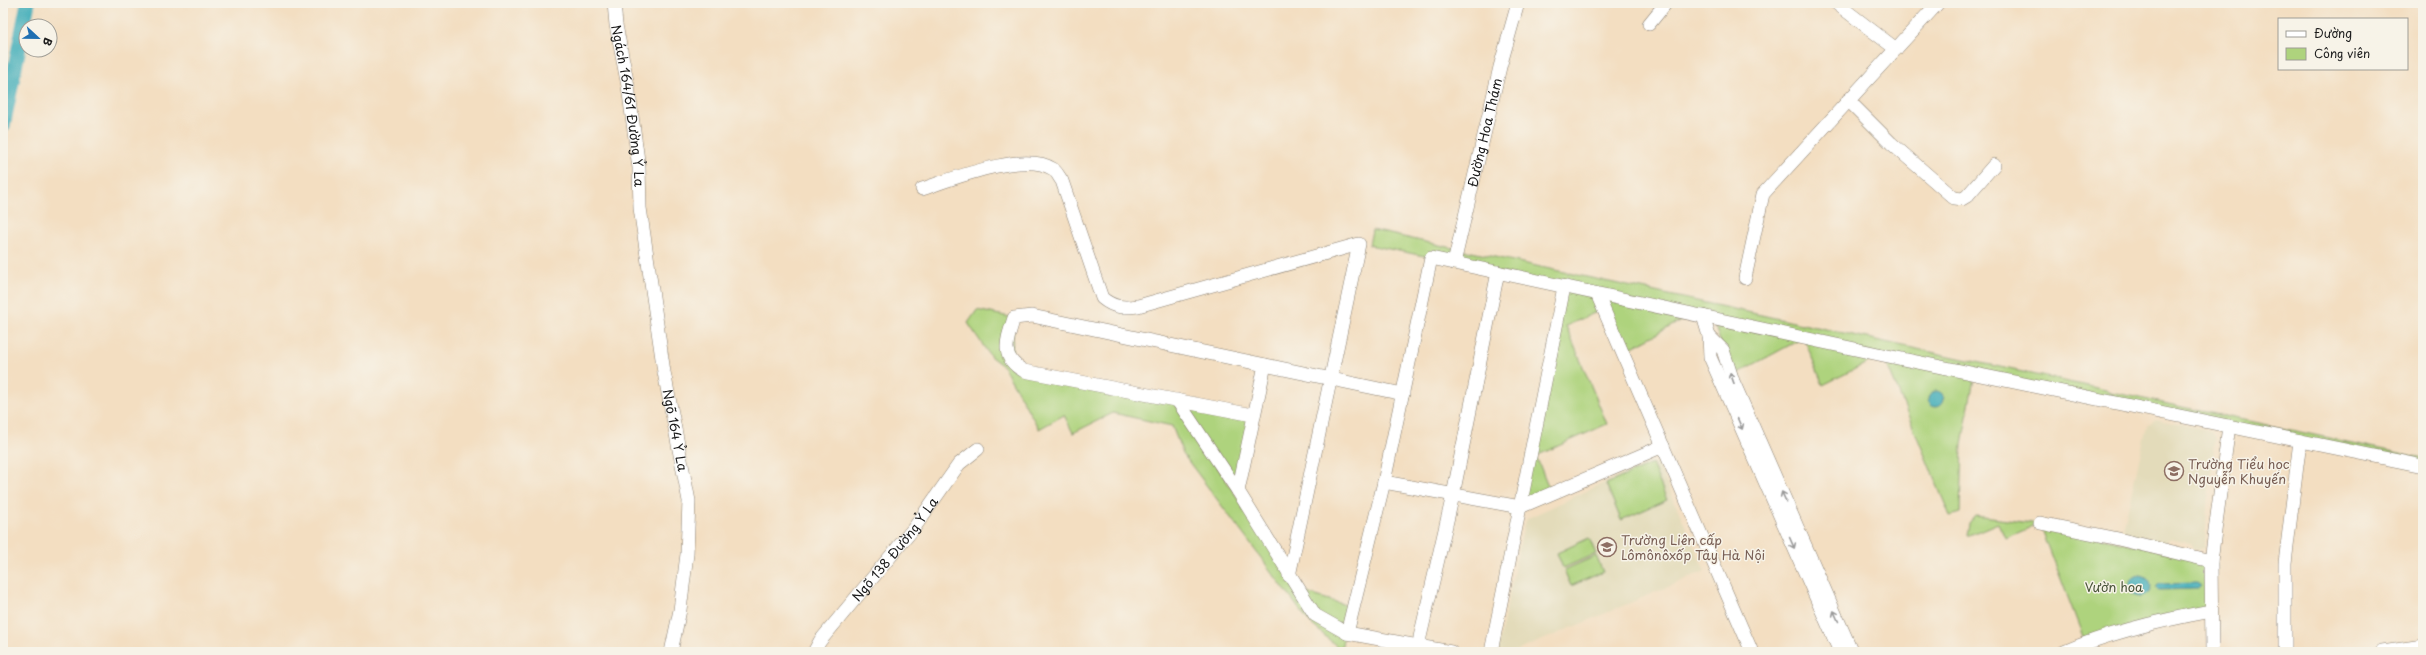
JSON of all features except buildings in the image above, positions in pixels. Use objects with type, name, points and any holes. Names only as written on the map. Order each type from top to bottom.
[{"type":"street","name":"Ngách 164/61 Đường Ỷ La","points":[[614,3],[616,25],[628,86],[638,160],[640,208]]},
{"type":"street","name":"Đường Hoa Thám","points":[[1454,263],[1500,67],[1518,3]]},
{"type":"street","points":[[1649,24],[1666,3]]},
{"type":"street","points":[[1836,3],[1896,49]]},
{"type":"street","points":[[1745,278],[1763,194],[1809,147],[1848,100],[1938,3]]},
{"type":"street","points":[[1848,100],[1891,143],[1954,198],[1962,199],[1967,196],[1994,165]]},
{"type":"street","points":[[922,189],[996,167],[1024,163],[1044,164],[1054,170],[1062,181],[1102,298],[1111,305],[1123,308],[1138,306],[1359,244],[1288,576]]},
{"type":"street","name":"Ngõ 164 Ỷ La","points":[[640,208],[664,372],[689,501],[686,554],[680,610],[671,652]]},
{"type":"street","points":[[1347,633],[1384,482],[1431,258],[2423,466]]},
{"type":"street","points":[[1419,649],[1421,630],[1453,495],[1498,272]]},
{"type":"street","points":[[1491,652],[1564,287]]},
{"type":"street","points":[[1597,294],[1752,652]]},
{"type":"street","points":[[1253,415],[1024,371],[1013,365],[1005,345],[1014,318],[1032,316],[1403,394]]},
{"type":"street","points":[[1703,316],[1709,336],[1710,357],[1840,652]]},
{"type":"street","points":[[1709,336],[1723,350],[1734,381],[1852,652]]},
{"type":"street","points":[[1238,491],[1253,415],[1265,365]]},
{"type":"street","points":[[1177,400],[1238,491],[1288,576],[1315,615],[1347,633],[1419,649],[1434,649],[1451,652]]},
{"type":"street","points":[[2212,652],[2211,561],[2229,426]]},
{"type":"street","points":[[2285,652],[2285,563],[2300,441]]},
{"type":"street","points":[[1384,482],[1520,507],[1663,446]]},
{"type":"street","name":"Ngõ 138 Đường Ỷ La","points":[[814,652],[914,528],[959,464],[978,449]]},
{"type":"street","points":[[2040,524],[2114,538],[2211,561]]},
{"type":"street","points":[[2064,652],[2085,643],[2211,611]]},
{"type":"street","points":[[1421,630],[1434,649]]},
{"type":"street","points":[[2382,652],[2423,646]]},
{"type":"shaded area","name":"Trường Tiểu học Nguyễn Khuyến","points":[[2155,419],[2211,431],[2216,437],[2207,504],[2205,547],[2199,550],[2193,549],[2190,543],[2169,539],[2164,544],[2129,537],[2123,530],[2147,425]]},
{"type":"shaded area","name":"Trường Liên cấp Lômônôxốp Tây Hà Nội","points":[[1650,462],[1658,464],[1705,571],[1514,652],[1497,652],[1524,524],[1528,518]]},
{"type":"green space","points":[[1372,230],[1457,249],[1454,262],[1369,245]]},
{"type":"green space","points":[[1458,249],[2110,391],[2113,403],[1975,373],[1962,444],[1960,513],[1950,516],[1883,355],[1454,262]]},
{"type":"green space","points":[[1565,287],[1596,294],[1603,309],[1566,326],[1607,424],[1536,456],[1551,493],[1521,506]]},
{"type":"green space","points":[[1599,295],[1692,315],[1623,352]]},
{"type":"green space","points":[[977,310],[1014,318],[1011,368],[1175,403],[1315,615],[1344,634],[1341,650],[1309,622],[1183,454],[1172,426],[1113,413],[1073,433],[1064,415],[1039,429],[1003,366],[991,357],[968,323]]},
{"type":"green space","points":[[1712,318],[1803,338],[1732,376]]},
{"type":"green space","points":[[1804,338],[1883,355],[1823,385]]},
{"type":"green space","points":[[2111,392],[2423,458],[2423,466],[2114,403]]},
{"type":"green space","points":[[1177,401],[1253,415],[1237,490]]},
{"type":"green space","points":[[1652,464],[1667,500],[1621,520],[1606,484]]},
{"type":"green space","points":[[1975,516],[2039,524],[2005,539],[1998,523],[1967,536],[1969,523]]},
{"type":"green space","name":"Vườn hoa","points":[[2040,524],[2210,562],[2211,611],[2085,642]]},
{"type":"green space","points":[[1589,538],[1596,554],[1563,568],[1557,553]]},
{"type":"green space","points":[[1596,556],[1603,572],[1571,586],[1564,570]]},
{"type":"green space","points":[[1300,591],[1352,607],[1347,632],[1316,614]]},
{"type":"water","points":[[1936,391],[1942,393],[1944,399],[1942,405],[1936,407],[1930,405],[1928,399],[1930,393]]},
{"type":"water","points":[[2140,575],[2148,578],[2151,586],[2148,594],[2140,597],[2132,594],[2129,586],[2132,578]]},
{"type":"water","points":[[2196,583],[2200,586],[2197,589],[2158,590],[2155,587],[2158,584]]},
{"type":"waterway","points":[[3,126],[28,3]]},
{"type":"place","name":"Trường Tiểu học Nguyễn Khuyến","points":[[2174,471]]},
{"type":"place","name":"Trường Liên cấp Lômônôxốp Tây Hà Nội","points":[[1607,547]]}]
